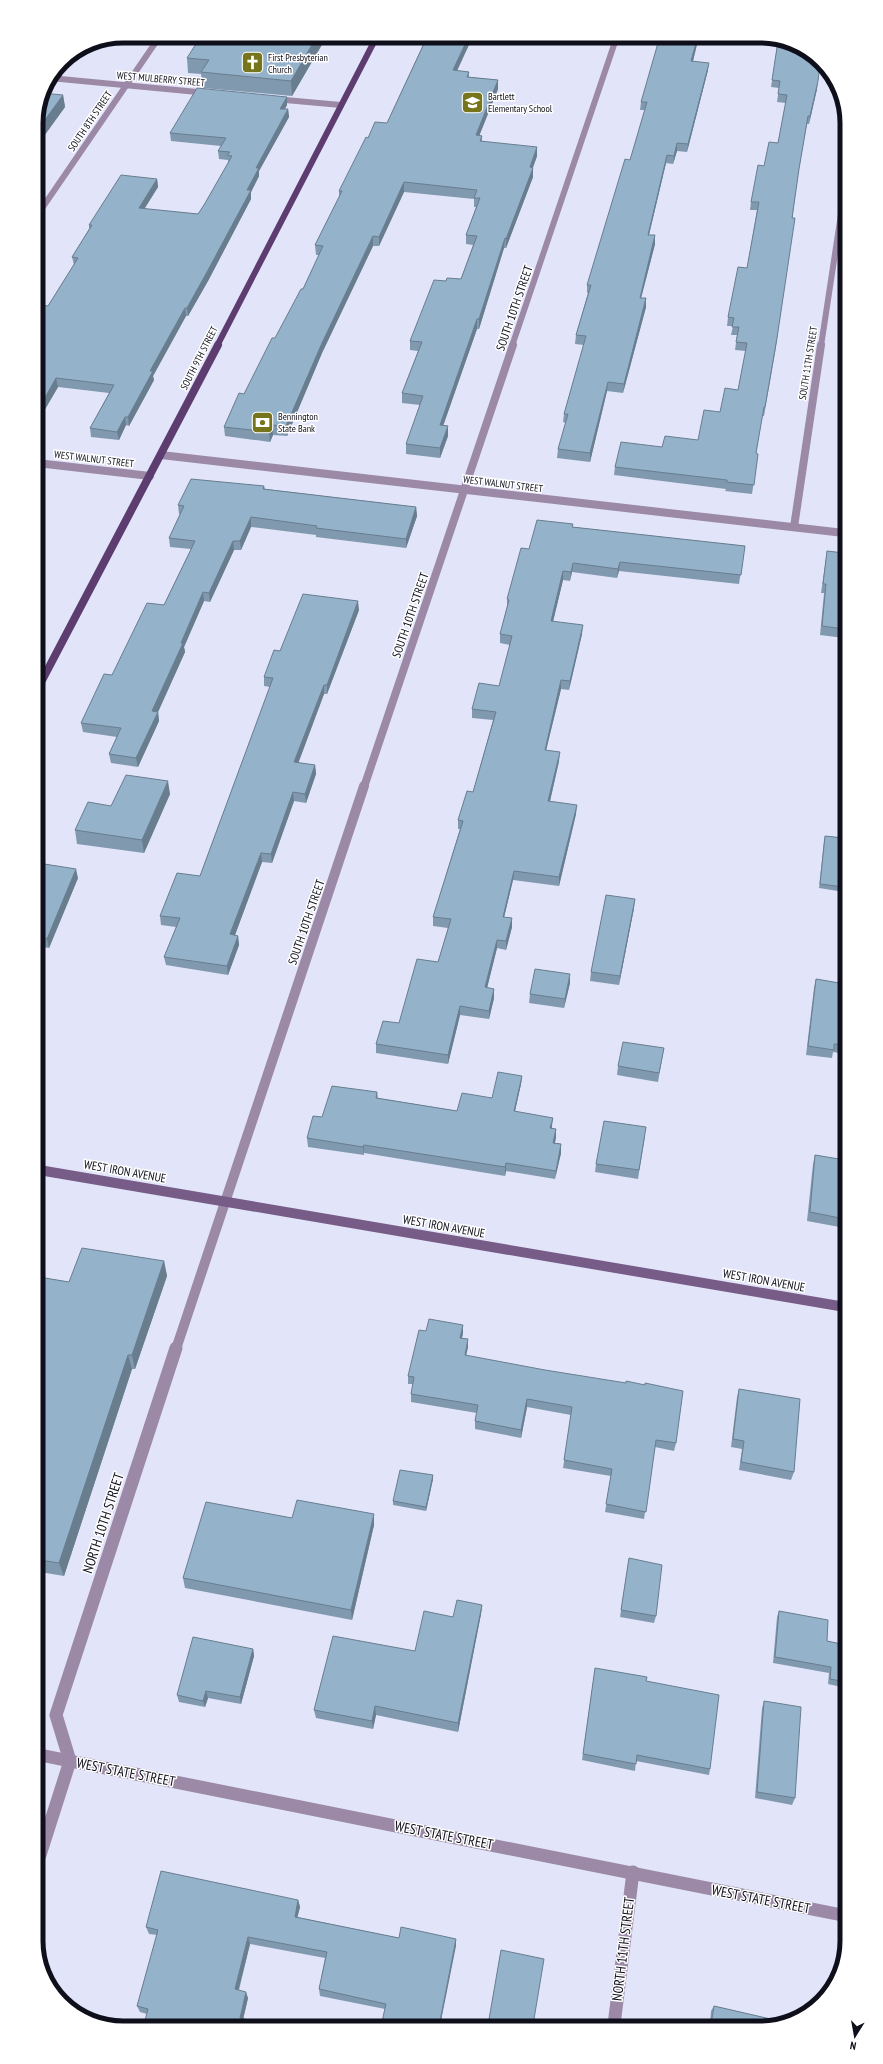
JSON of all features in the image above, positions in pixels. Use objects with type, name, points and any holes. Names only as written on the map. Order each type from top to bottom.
[{"type":"main road","name":"SOUTH 9TH STREET","points":[[43,679],[161,455],[373,43]]},
{"type":"street","name":"SOUTH 8TH STREET","points":[[43,207],[155,43]]},
{"type":"street","name":"SOUTH 10TH STREET","points":[[224,1202],[466,489],[615,43]]},
{"type":"street","name":"WEST MULBERRY STREET","points":[[56,79],[218,94]]},
{"type":"street","points":[[264,98],[341,105]]},
{"type":"street","name":"SOUTH 11TH STREET","points":[[794,527],[840,221]]},
{"type":"street","name":"WEST WALNUT STREET","points":[[161,455],[840,533]]},
{"type":"street","name":"WEST WALNUT STREET","points":[[43,464],[150,476]]},
{"type":"street","name":"WEST IRON AVENUE","points":[[43,1171],[840,1306]]},
{"type":"street","name":"NORTH 10TH STREET","points":[[70,1761],[56,1715],[224,1202]]},
{"type":"street","name":"WEST STATE STREET","points":[[43,1756],[633,1872],[840,1915]]},
{"type":"street","points":[[43,1846],[70,1761]]},
{"type":"street","name":"NORTH 11TH STREET","points":[[614,2021],[633,1872]]},
{"type":"building","name":"First Presbyterian Church","points":[[197,43],[313,43],[291,81],[201,72],[209,60],[187,58]]},
{"type":"building","points":[[424,43],[466,43],[453,70],[469,72],[467,77],[498,80],[476,135],[482,136],[480,141],[537,147],[530,167],[533,168],[506,239],[505,238],[479,319],[477,319],[440,425],[448,426],[440,448],[406,444],[423,396],[402,393],[422,342],[410,341],[434,280],[446,281],[447,278],[461,279],[477,236],[466,235],[480,198],[474,198],[477,190],[404,182],[379,237],[373,236],[322,343],[286,426],[272,425],[269,432],[224,427],[239,393],[244,394],[272,338],[275,338],[301,289],[303,289],[323,246],[315,245],[342,191],[339,191],[366,137],[368,138],[375,122],[387,123]]},
{"type":"building","points":[[658,43],[696,43],[691,61],[709,63],[688,144],[677,143],[674,156],[667,155],[648,235],[655,235],[640,298],[646,298],[624,384],[608,382],[590,453],[558,449],[568,414],[564,414],[586,336],[576,335],[591,285],[587,285],[625,159],[630,160],[647,102],[641,102]]},
{"type":"building","points":[[777,45],[791,49],[809,59],[819,69],[810,116],[808,116],[799,169],[792,218],[795,218],[777,338],[756,453],[758,454],[754,485],[727,482],[727,480],[615,467],[621,442],[662,447],[665,436],[698,440],[704,410],[720,412],[725,388],[738,390],[747,343],[736,342],[739,327],[732,327],[734,318],[728,317],[738,267],[747,268],[759,202],[751,202],[758,165],[764,166],[769,142],[778,143],[787,95],[778,94],[780,81],[772,80]]},
{"type":"building","points":[[197,88],[287,97],[280,109],[288,109],[256,168],[259,168],[247,190],[251,190],[187,308],[185,308],[150,371],[153,371],[128,417],[125,417],[117,432],[90,428],[114,385],[56,378],[43,401],[43,305],[48,306],[78,258],[72,257],[92,225],[89,225],[121,175],[157,179],[139,208],[198,214],[232,156],[227,155],[230,152],[218,151],[226,138],[170,133]]},
{"type":"building","points":[[49,94],[63,95],[43,123]]},
{"type":"building","points":[[191,479],[264,486],[263,489],[416,507],[406,539],[316,528],[317,526],[251,517],[240,541],[233,541],[209,593],[203,592],[181,643],[183,643],[152,711],[158,712],[136,758],[109,754],[121,728],[81,723],[104,674],[112,675],[147,603],[164,605],[195,541],[169,538],[184,506],[178,505]]},
{"type":"building","points":[[537,520],[573,524],[572,527],[745,546],[741,575],[620,562],[618,569],[573,563],[571,572],[563,571],[551,621],[583,625],[570,681],[561,680],[545,750],[560,752],[548,801],[577,805],[559,877],[514,871],[503,917],[512,918],[506,941],[497,940],[485,987],[494,989],[489,1011],[460,1006],[448,1055],[376,1044],[383,1021],[399,1023],[417,959],[438,962],[451,919],[433,917],[463,821],[458,820],[467,791],[473,792],[496,712],[472,709],[479,683],[499,686],[512,636],[500,634],[509,600],[507,599],[521,548],[529,549]]},
{"type":"building","points":[[827,551],[840,553],[840,628],[822,626],[826,584],[823,584]]},
{"type":"building","points":[[303,594],[358,601],[327,685],[324,685],[294,762],[315,765],[305,794],[293,792],[271,854],[261,853],[230,934],[238,936],[227,966],[164,957],[180,918],[160,916],[177,873],[200,876],[273,678],[264,677],[274,650],[280,651]]},
{"type":"building","points":[[126,775],[168,781],[142,840],[75,830],[88,802],[111,806]]},
{"type":"building","points":[[825,836],[840,838],[840,886],[820,884]]},
{"type":"building","points":[[43,864],[76,869],[47,939],[43,938]]},
{"type":"building","points":[[606,895],[635,899],[620,976],[591,972]]},
{"type":"building","points":[[535,969],[570,974],[565,999],[530,994]]},
{"type":"building","points":[[816,979],[840,983],[840,1045],[834,1044],[834,1050],[808,1046]]},
{"type":"building","points":[[623,1042],[664,1048],[659,1073],[618,1066]]},
{"type":"building","points":[[498,1072],[522,1076],[514,1111],[553,1118],[550,1128],[556,1129],[553,1143],[561,1144],[556,1171],[506,1163],[505,1167],[364,1145],[363,1147],[307,1138],[313,1116],[322,1117],[332,1086],[377,1092],[376,1098],[457,1111],[462,1093],[492,1098]]},
{"type":"building","points":[[604,1121],[646,1127],[639,1170],[596,1164]]},
{"type":"building","points":[[815,1155],[840,1159],[840,1218],[810,1212]]},
{"type":"building","points":[[82,1248],[164,1261],[132,1355],[128,1355],[59,1563],[43,1560],[43,1278],[69,1282]]},
{"type":"building","points":[[429,1319],[463,1325],[460,1338],[468,1339],[465,1355],[545,1370],[626,1383],[626,1381],[645,1385],[645,1383],[683,1391],[676,1443],[656,1440],[646,1512],[606,1504],[612,1469],[564,1460],[572,1407],[527,1399],[521,1430],[475,1421],[478,1405],[411,1394],[414,1377],[408,1376],[419,1330],[426,1331]]},
{"type":"building","points":[[739,1389],[800,1399],[794,1472],[741,1462],[744,1441],[733,1439]]},
{"type":"building","points":[[400,1470],[433,1475],[426,1507],[393,1501]]},
{"type":"building","points":[[297,1500],[374,1514],[351,1610],[183,1578],[206,1502],[292,1518]]},
{"type":"building","points":[[629,1558],[662,1565],[656,1616],[621,1610]]},
{"type":"building","points":[[457,1600],[482,1605],[458,1723],[375,1706],[372,1721],[314,1710],[333,1636],[415,1651],[424,1611],[453,1617]]},
{"type":"building","points":[[779,1611],[828,1620],[827,1641],[840,1644],[840,1681],[830,1679],[831,1667],[775,1657]]},
{"type":"building","points":[[193,1637],[253,1649],[240,1697],[206,1691],[203,1701],[177,1695]]},
{"type":"building","points":[[595,1668],[647,1677],[646,1681],[719,1695],[710,1769],[637,1755],[636,1764],[583,1754]]},
{"type":"building","points":[[764,1701],[801,1707],[795,1798],[757,1792]]},
{"type":"building","points":[[161,1871],[298,1900],[295,1917],[399,1938],[401,1927],[456,1939],[440,2021],[382,2021],[386,2004],[319,1989],[327,1952],[248,1937],[235,1989],[246,1992],[240,2018],[252,2021],[145,2021],[148,2009],[137,2006],[158,1930],[146,1927]]},
{"type":"building","points":[[501,1950],[544,1959],[534,2021],[489,2021]]},
{"type":"building","points":[[714,2006],[773,2020],[760,2021],[712,2021]]},
{"type":"place","name":"First Presbyterian Church","points":[[253,63]]},
{"type":"place","name":"Bartlett Elementary School","points":[[472,102]]},
{"type":"place","name":"Bennington State Bank","points":[[262,422]]}]
